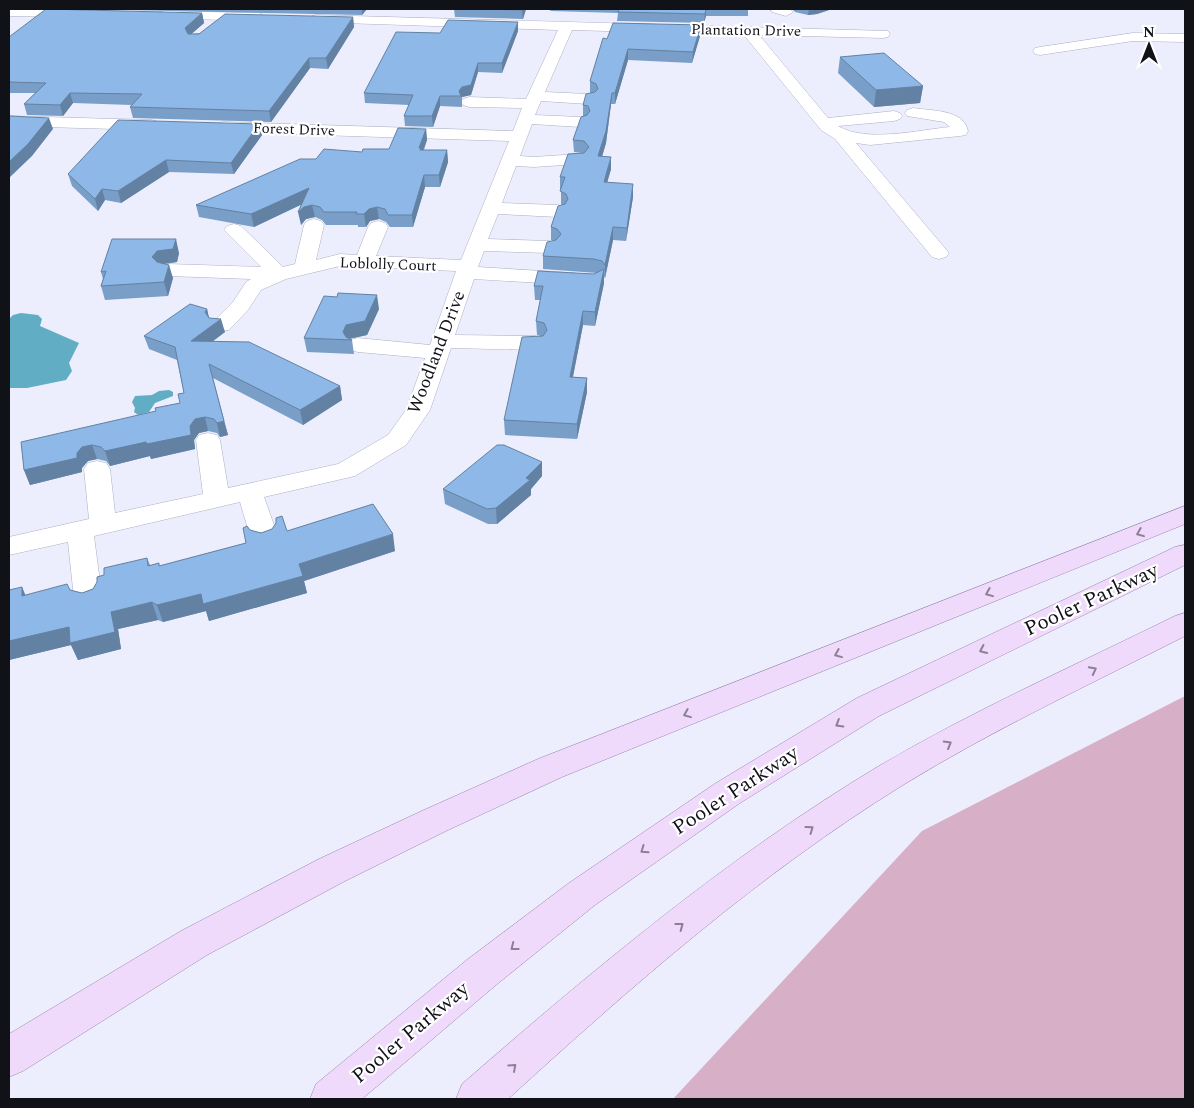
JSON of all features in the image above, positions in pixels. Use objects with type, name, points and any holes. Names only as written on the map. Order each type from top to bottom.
[{"type":"main road","points":[[9,1057],[194,943],[332,870],[436,820],[550,768],[1185,514]]},
{"type":"main road","name":"Pooler Parkway","points":[[331,1099],[474,978],[582,894],[736,788],[868,707],[1185,554]]},
{"type":"main road","points":[[477,1099],[641,956],[743,877],[828,817],[954,740],[1185,623]]},
{"type":"street","points":[[24,29],[42,11]]},
{"type":"street","points":[[502,40],[530,11]]},
{"type":"street","points":[[9,12],[77,12]]},
{"type":"street","points":[[153,12],[273,18]]},
{"type":"street","name":"Plantation Drive","points":[[314,13],[417,22],[882,34]]},
{"type":"street","points":[[332,34],[347,16]]},
{"type":"street","points":[[209,28],[223,17]]},
{"type":"street","name":"Woodland Drive","points":[[9,546],[346,470],[397,440],[418,410],[476,244],[528,114],[566,27]]},
{"type":"street","points":[[623,45],[627,28]]},
{"type":"street","points":[[748,30],[939,253]]},
{"type":"street","points":[[1040,51],[1133,38],[1185,38]]},
{"type":"street","points":[[528,114],[588,99]]},
{"type":"street","points":[[469,102],[580,122]]},
{"type":"street","points":[[831,128],[870,140],[960,132],[959,126],[950,118],[913,113]]},
{"type":"street","name":"Forest Drive","points":[[210,127],[528,114]]},
{"type":"street","points":[[831,128],[894,116]]},
{"type":"street","points":[[9,122],[166,126]]},
{"type":"street","points":[[509,160],[534,162],[578,159]]},
{"type":"street","points":[[491,208],[558,211]]},
{"type":"street","points":[[304,268],[314,225]]},
{"type":"street","points":[[364,261],[378,227]]},
{"type":"street","points":[[234,230],[279,274]]},
{"type":"street","points":[[476,244],[549,247]]},
{"type":"street","name":"Loblolly Court","points":[[279,274],[340,260],[364,261],[465,276]]},
{"type":"street","points":[[168,270],[279,274]]},
{"type":"street","points":[[221,325],[241,306],[253,286],[279,274]]},
{"type":"street","points":[[465,276],[594,280]]},
{"type":"street","points":[[465,276],[537,292]]},
{"type":"street","points":[[358,345],[440,346],[535,343]]},
{"type":"street","points":[[208,440],[216,499]]},
{"type":"street","points":[[88,598],[97,469]]},
{"type":"street","points":[[250,492],[265,539]]},
{"type":"street","points":[[9,546],[9,558]]},
{"type":"shaded area","points":[[1185,696],[1185,1099],[673,1099],[922,831]]},
{"type":"water","points":[[21,313],[38,315],[42,319],[40,326],[79,343],[69,363],[72,371],[66,380],[27,388],[9,388],[9,319],[13,315]]},
{"type":"water","points":[[169,390],[173,392],[173,396],[155,403],[149,412],[138,415],[134,412],[135,408],[132,402],[135,396],[152,395],[159,391]]},
{"type":"building","points":[[46,9],[202,13],[185,28],[188,34],[199,34],[225,14],[353,17],[326,58],[309,58],[269,111],[130,107],[142,94],[70,93],[60,105],[24,104],[46,83],[9,82],[9,37]]},
{"type":"building","points":[[479,9],[523,9],[522,10]]},
{"type":"building","points":[[619,9],[706,9],[705,14],[618,12]]},
{"type":"building","points":[[448,20],[518,22],[502,63],[478,63],[471,85],[462,87],[459,91],[461,96],[440,96],[432,116],[404,116],[413,95],[364,93],[396,32],[440,33]]},
{"type":"building","points":[[613,23],[701,25],[693,52],[628,49],[615,93],[612,93],[606,131],[598,156],[611,157],[604,182],[633,184],[627,228],[613,227],[605,265],[602,261],[594,259],[543,256],[547,242],[556,240],[561,234],[557,229],[551,227],[558,206],[565,204],[568,199],[566,194],[560,191],[565,177],[560,177],[568,154],[584,153],[589,147],[584,141],[573,140],[581,117],[587,115],[590,111],[588,106],[583,105],[586,94],[595,92],[598,89],[596,84],[590,81],[603,38],[607,39]]},
{"type":"building","points":[[884,53],[923,86],[876,90],[840,57]]},
{"type":"building","points":[[9,117],[49,118],[28,144],[9,162]]},
{"type":"building","points":[[118,120],[259,124],[231,163],[166,160],[118,191],[102,189],[95,199],[68,174]]},
{"type":"building","points":[[398,128],[426,129],[419,148],[421,148],[420,150],[447,150],[439,175],[424,175],[412,215],[388,215],[385,209],[377,207],[369,209],[364,214],[356,214],[357,212],[324,212],[320,207],[312,205],[304,207],[298,212],[309,188],[251,214],[196,205],[300,159],[316,159],[324,149],[362,152],[363,149],[389,149]]},
{"type":"building","points":[[112,239],[176,239],[173,249],[157,251],[152,257],[157,262],[169,265],[164,282],[101,286],[106,271],[101,272]]},
{"type":"building","points":[[604,269],[595,312],[583,311],[570,377],[587,378],[577,424],[504,420],[522,337],[543,336],[547,330],[544,323],[536,321],[543,286],[534,286],[538,271],[594,274]]},
{"type":"building","points":[[338,293],[377,295],[365,321],[346,325],[343,332],[346,337],[352,340],[304,338],[324,296],[337,297]]},
{"type":"building","points":[[190,304],[207,309],[205,312],[209,318],[221,319],[191,341],[249,342],[340,386],[300,410],[209,364],[224,421],[217,423],[214,419],[205,417],[195,419],[190,426],[191,435],[105,451],[101,447],[92,445],[82,447],[77,453],[77,458],[24,470],[21,442],[156,411],[155,408],[180,403],[178,394],[184,393],[175,347],[144,336]]},
{"type":"building","points":[[497,445],[504,445],[542,462],[526,478],[530,480],[496,508],[487,509],[443,489]]},
{"type":"building","points":[[373,504],[393,534],[299,564],[303,576],[203,604],[201,594],[157,605],[152,602],[111,612],[115,632],[70,643],[69,627],[9,641],[9,590],[22,587],[22,596],[67,584],[70,590],[82,593],[93,589],[97,582],[97,577],[104,575],[104,568],[147,558],[148,566],[159,563],[159,566],[246,543],[243,528],[247,526],[250,530],[261,533],[272,529],[276,523],[276,518],[282,516],[287,531]]}]
